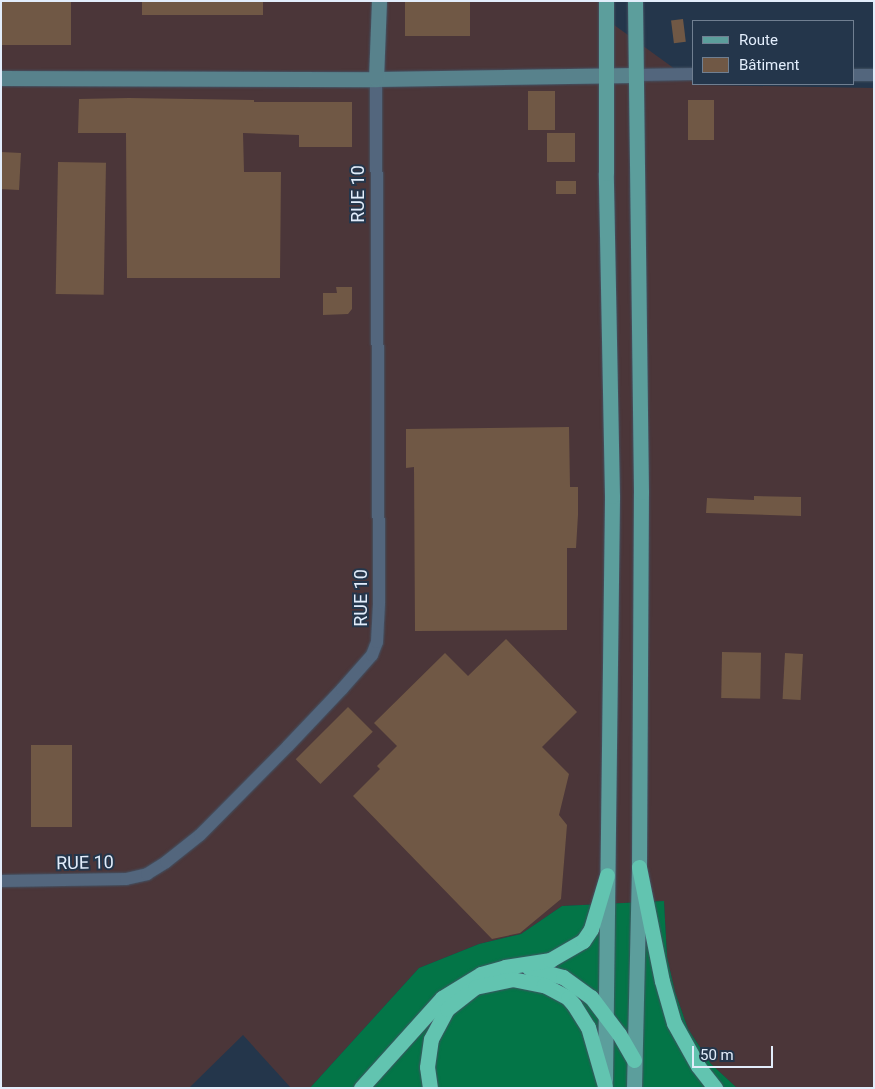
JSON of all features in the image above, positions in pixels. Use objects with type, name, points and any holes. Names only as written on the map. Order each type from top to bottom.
[{"type":"highway","points":[[639,867],[662,981],[674,1023],[698,1066],[715,1088]]},
{"type":"highway","points":[[361,1088],[442,998],[481,974],[505,967],[550,960],[572,950],[591,929],[607,875]]},
{"type":"highway","points":[[520,966],[563,977],[591,997],[607,1016],[634,1060]]},
{"type":"highway","points":[[430,1088],[427,1067],[431,1039],[447,1009],[475,987],[512,980],[544,986],[568,998],[588,1027],[604,1087]]},
{"type":"main road","points":[[604,1087],[607,1016],[612,496],[606,1]]},
{"type":"main road","points":[[634,1088],[639,867],[640,482],[635,1]]},
{"type":"street","points":[[376,79],[379,1]]},
{"type":"street","points":[[635,101],[645,86],[662,74]]},
{"type":"street","points":[[1,78],[376,79],[692,74]]},
{"type":"street","points":[[855,75],[874,75]]},
{"type":"street","name":"RUE 10","points":[[1,881],[126,879],[147,874],[166,862],[200,835],[342,690],[372,655],[377,642],[379,603],[376,79]]},
{"type":"shaded area","points":[[1,1],[599,1],[599,14],[692,81],[692,85],[874,88],[874,1088],[737,1088],[711,1064],[688,1029],[675,992],[667,957],[664,901],[562,906],[521,934],[479,944],[419,968],[310,1088],[291,1088],[243,1035],[189,1088],[1,1088]]},
{"type":"green space","points":[[664,901],[667,957],[675,992],[688,1029],[711,1064],[737,1088],[310,1088],[419,968],[479,944],[521,934],[562,906]]},
{"type":"building","points":[[1,1],[71,1],[71,45],[1,45]]},
{"type":"building","points":[[142,1],[263,1],[263,15],[142,15]]},
{"type":"building","points":[[405,1],[470,1],[470,36],[405,36]]},
{"type":"building","points":[[683,19],[686,42],[674,43],[671,20]]},
{"type":"building","points":[[528,91],[555,91],[555,130],[528,130]]},
{"type":"building","points":[[79,99],[254,100],[254,102],[352,102],[352,147],[299,147],[299,135],[243,133],[244,172],[281,172],[280,278],[127,278],[126,133],[78,133]]},
{"type":"building","points":[[688,100],[714,100],[714,140],[688,140]]},
{"type":"building","points":[[547,133],[575,133],[575,162],[547,162]]},
{"type":"building","points":[[1,152],[21,153],[19,190],[1,189]]},
{"type":"building","points":[[58,162],[106,163],[104,295],[56,294]]},
{"type":"building","points":[[556,181],[576,181],[576,194],[556,194]]},
{"type":"building","points":[[336,287],[352,287],[352,309],[348,314],[323,315],[323,293],[337,293]]},
{"type":"building","points":[[569,427],[570,487],[578,487],[578,515],[576,548],[567,548],[567,630],[415,631],[414,467],[406,468],[406,429]]},
{"type":"building","points":[[754,496],[801,497],[801,516],[706,513],[707,498],[754,500]]},
{"type":"building","points":[[506,639],[577,712],[542,747],[569,774],[559,815],[567,825],[561,899],[520,933],[492,939],[353,796],[380,769],[377,766],[397,746],[374,723],[445,653],[468,676]]},
{"type":"building","points":[[722,652],[761,653],[760,699],[721,698]]},
{"type":"building","points":[[785,653],[803,654],[801,700],[783,699]]},
{"type":"building","points":[[348,707],[373,732],[320,784],[296,759]]},
{"type":"building","points":[[31,745],[72,745],[72,827],[31,827]]}]
